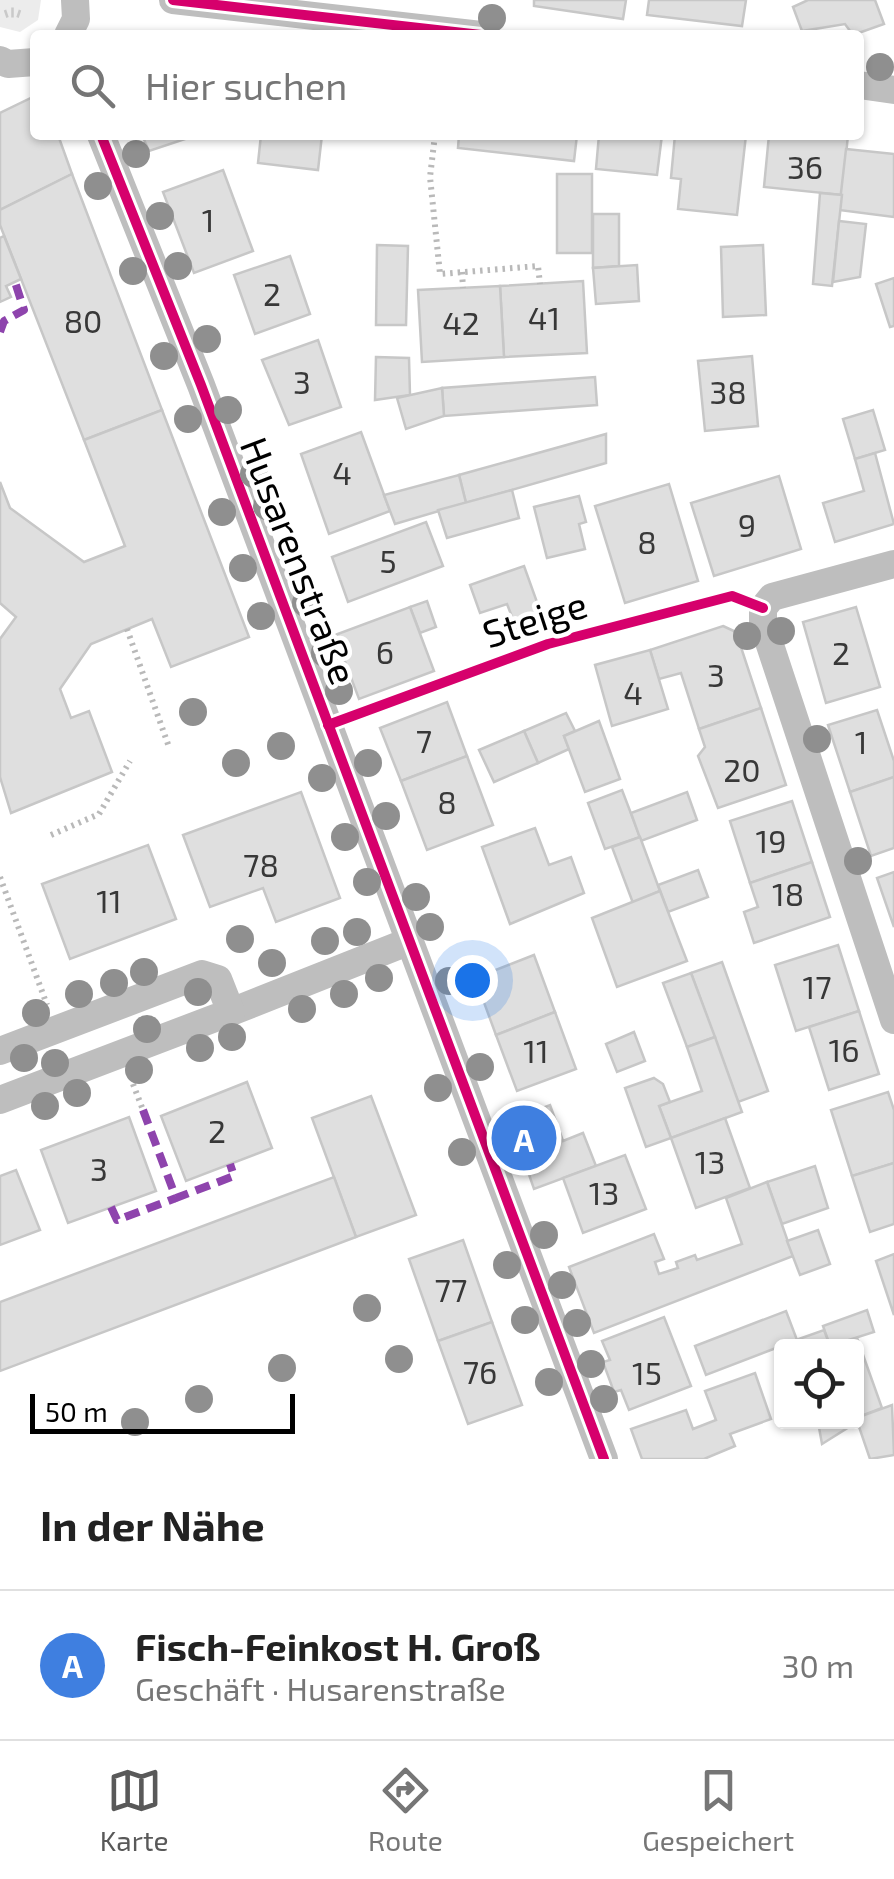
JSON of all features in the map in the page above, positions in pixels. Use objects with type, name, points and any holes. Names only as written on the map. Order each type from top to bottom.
[{"type":"street","points":[[70,30],[76,19],[75,0]]},
{"type":"street","points":[[172,0],[437,30]]},
{"type":"street","points":[[0,60],[8,64],[30,62]]},
{"type":"street","points":[[864,86],[894,90]]},
{"type":"street","name":"Husarenstraße","points":[[103,140],[604,1459]]},
{"type":"street","points":[[894,564],[772,598],[763,608],[763,624],[894,1020]]},
{"type":"street","points":[[0,1100],[410,941]]},
{"type":"street","points":[[0,1051],[202,974],[218,979],[231,1012]]},
{"type":"lane","name":"Steige","points":[[328,725],[566,639],[732,596],[763,608]]},
{"type":"path","points":[[434,140],[430,177],[440,274],[538,266],[540,284]]},
{"type":"path","points":[[462,272],[463,288]]},
{"type":"path","points":[[127,630],[169,747]]},
{"type":"path","points":[[51,835],[99,814],[130,760]]},
{"type":"path","points":[[0,876],[56,1029]]},
{"type":"path","points":[[133,1084],[143,1110]]},
{"type":"green space","points":[[0,0],[41,0],[38,20],[20,32],[0,27]]},
{"type":"building","points":[[534,0],[626,0],[623,19],[534,6]]},
{"type":"building","points":[[649,0],[746,0],[742,26],[647,15]]},
{"type":"building","points":[[808,0],[875,0],[884,24],[864,31],[849,30],[845,24],[802,30],[793,7]]},
{"type":"building","points":[[30,98],[30,140],[60,140],[72,174],[0,210],[0,113]]},
{"type":"building","points":[[144,140],[182,140],[149,151]]},
{"type":"building","points":[[260,140],[321,140],[318,170],[258,163]]},
{"type":"building","points":[[459,140],[576,140],[574,161],[458,148]]},
{"type":"building","points":[[599,140],[661,140],[657,175],[596,169]]},
{"type":"building","points":[[675,140],[745,140],[737,215],[678,209],[681,179],[671,178]]},
{"type":"building","points":[[769,140],[848,140],[842,195],[764,187]]},
{"type":"building","points":[[846,149],[894,154],[894,217],[839,210]]},
{"type":"building","points":[[223,170],[253,251],[194,273],[163,192]]},
{"type":"building","points":[[72,174],[162,410],[84,440],[0,225],[0,210]]},
{"type":"building","points":[[557,174],[592,174],[592,253],[557,253]]},
{"type":"building","points":[[820,193],[842,195],[832,286],[813,284]]},
{"type":"building","points":[[593,214],[619,214],[619,266],[593,268]]},
{"type":"building","points":[[839,221],[866,224],[860,277],[833,282]]},
{"type":"building","points":[[4,236],[21,279],[6,286],[11,297],[0,302],[0,238]]},
{"type":"building","points":[[377,245],[408,246],[406,325],[376,325]]},
{"type":"building","points":[[763,245],[766,315],[723,317],[721,247]]},
{"type":"building","points":[[290,256],[310,314],[255,334],[234,275]]},
{"type":"building","points":[[637,265],[639,301],[596,304],[593,268]]},
{"type":"building","points":[[894,278],[894,326],[890,327],[876,284]]},
{"type":"building","points":[[583,281],[587,353],[504,357],[500,286]]},
{"type":"building","points":[[500,286],[504,357],[422,362],[418,290]]},
{"type":"building","points":[[318,340],[341,407],[289,425],[262,360]]},
{"type":"building","points":[[752,356],[758,426],[705,431],[698,361]]},
{"type":"building","points":[[376,357],[409,358],[410,395],[375,400]]},
{"type":"building","points":[[595,377],[597,405],[444,416],[442,388]]},
{"type":"building","points":[[442,388],[444,416],[406,429],[397,398]]},
{"type":"building","points":[[162,410],[249,637],[171,667],[152,619],[91,644],[60,689],[71,718],[89,711],[112,772],[11,813],[0,777],[0,639],[16,617],[0,603],[0,482],[10,508],[84,562],[125,546],[84,440]]},
{"type":"building","points":[[873,410],[885,450],[855,459],[843,419]]},
{"type":"building","points":[[361,432],[390,511],[329,534],[301,454]]},
{"type":"building","points":[[606,434],[606,463],[466,503],[459,475]]},
{"type":"building","points":[[875,453],[894,524],[835,542],[823,503],[864,491],[855,459]]},
{"type":"building","points":[[459,475],[466,503],[395,524],[384,495]]},
{"type":"building","points":[[779,476],[801,549],[714,576],[691,503]]},
{"type":"building","points":[[669,484],[698,581],[625,603],[595,506]]},
{"type":"building","points":[[512,490],[519,518],[447,538],[438,510]]},
{"type":"building","points":[[579,496],[586,522],[579,524],[585,549],[547,558],[534,507]]},
{"type":"building","points":[[426,522],[443,566],[348,602],[332,557]]},
{"type":"building","points":[[524,566],[547,630],[521,640],[507,604],[480,613],[470,585]]},
{"type":"building","points":[[427,601],[436,627],[420,633],[410,607]]},
{"type":"building","points":[[410,607],[434,671],[359,699],[335,635]]},
{"type":"building","points":[[856,607],[880,687],[826,703],[803,622]]},
{"type":"building","points":[[723,626],[736,632],[761,708],[699,729],[681,673],[659,679],[650,650]]},
{"type":"building","points":[[650,650],[668,709],[612,726],[595,665]]},
{"type":"building","points":[[447,702],[467,756],[401,781],[380,728]]},
{"type":"building","points":[[761,708],[786,785],[718,808],[698,756],[705,747],[699,729]]},
{"type":"building","points":[[877,710],[894,761],[894,777],[850,792],[828,725]]},
{"type":"building","points":[[566,713],[575,731],[564,736],[569,749],[538,763],[524,731]]},
{"type":"building","points":[[599,721],[620,779],[585,792],[564,736]]},
{"type":"building","points":[[524,731],[538,763],[494,782],[479,750]]},
{"type":"building","points":[[467,756],[493,825],[427,850],[401,781]]},
{"type":"building","points":[[894,777],[894,848],[871,856],[850,792]]},
{"type":"building","points":[[622,790],[640,837],[605,849],[588,803]]},
{"type":"building","points":[[301,792],[340,898],[276,922],[263,888],[210,907],[183,835]]},
{"type":"building","points":[[687,792],[697,820],[641,841],[631,813]]},
{"type":"building","points":[[792,801],[812,862],[750,883],[730,821]]},
{"type":"building","points":[[535,828],[549,865],[571,857],[584,893],[510,924],[482,847]]},
{"type":"building","points":[[640,837],[660,891],[633,903],[612,847]]},
{"type":"building","points":[[148,845],[176,919],[70,959],[42,884]]},
{"type":"building","points":[[812,862],[830,917],[754,943],[744,912],[758,907],[750,883]]},
{"type":"building","points":[[698,870],[708,897],[668,912],[658,885]]},
{"type":"building","points":[[894,872],[894,927],[877,878]]},
{"type":"building","points":[[660,891],[687,961],[617,987],[592,918]]},
{"type":"building","points":[[838,945],[859,1011],[796,1031],[775,965]]},
{"type":"building","points":[[534,955],[555,1012],[496,1035],[475,978]]},
{"type":"building","points":[[722,962],[768,1091],[738,1102],[691,973]]},
{"type":"building","points":[[691,973],[715,1037],[687,1047],[663,983]]},
{"type":"building","points":[[859,1011],[879,1074],[829,1090],[809,1027]]},
{"type":"building","points":[[555,1012],[576,1069],[517,1091],[496,1035]]},
{"type":"building","points":[[634,1032],[645,1061],[617,1072],[606,1044]]},
{"type":"building","points":[[715,1037],[742,1112],[671,1138],[659,1106],[702,1091],[687,1047]]},
{"type":"building","points":[[654,1078],[663,1084],[670,1102],[659,1106],[671,1138],[646,1147],[625,1088]]},
{"type":"building","points":[[247,1082],[272,1148],[186,1181],[161,1116]]},
{"type":"building","points":[[888,1092],[894,1110],[894,1163],[852,1176],[831,1110]]},
{"type":"building","points":[[371,1096],[416,1215],[356,1237],[312,1118]]},
{"type":"building","points":[[550,1105],[563,1141],[583,1133],[596,1166],[534,1189],[510,1120]]},
{"type":"building","points":[[129,1117],[156,1191],[68,1223],[41,1150]]},
{"type":"building","points":[[725,1118],[750,1188],[696,1208],[671,1138]]},
{"type":"building","points":[[625,1155],[646,1209],[583,1233],[563,1178]]},
{"type":"building","points":[[894,1163],[894,1224],[870,1232],[852,1176]]},
{"type":"building","points":[[815,1166],[828,1208],[782,1224],[767,1182]]},
{"type":"building","points":[[16,1170],[40,1230],[0,1245],[0,1176]]},
{"type":"building","points":[[334,1177],[356,1237],[0,1371],[0,1302]]},
{"type":"building","points":[[767,1182],[793,1256],[594,1333],[569,1267],[654,1234],[664,1259],[655,1262],[659,1274],[678,1268],[676,1262],[695,1255],[697,1260],[742,1244],[726,1198]]},
{"type":"building","points":[[818,1230],[830,1264],[800,1275],[787,1241]]},
{"type":"building","points":[[463,1240],[492,1322],[438,1341],[409,1259]]},
{"type":"building","points":[[894,1254],[894,1315],[876,1261]]},
{"type":"building","points":[[867,1310],[874,1332],[852,1339],[828,1339],[823,1326]]},
{"type":"building","points":[[786,1311],[797,1339],[774,1339],[774,1349],[706,1375],[695,1346]]},
{"type":"building","points":[[664,1317],[691,1386],[629,1410],[621,1390],[614,1392],[603,1362],[610,1360],[602,1341]]},
{"type":"building","points":[[492,1322],[522,1405],[468,1424],[438,1341]]},
{"type":"building","points":[[824,1330],[827,1339],[799,1339]]},
{"type":"building","points":[[864,1358],[882,1408],[864,1415]]},
{"type":"building","points":[[755,1373],[771,1419],[730,1434],[735,1446],[704,1459],[642,1459],[631,1429],[686,1410],[693,1429],[716,1420],[705,1391]]},
{"type":"building","points":[[892,1405],[894,1455],[870,1459],[860,1429],[864,1429],[864,1415]]},
{"type":"building","points":[[819,1429],[846,1429],[822,1444]]},
{"type":"marked path","points":[[0,332],[4,321],[24,310],[15,282]]},
{"type":"marked path","points":[[143,1110],[176,1198],[234,1176],[230,1164]]},
{"type":"marked path","points":[[111,1207],[117,1220],[176,1198]]},
{"type":"cycle path","points":[[173,0],[437,30]]},
{"type":"cycle path","points":[[103,140],[201,385],[604,1459]]},
{"type":"cycle path","points":[[328,725],[548,644],[732,596],[763,608]]},
{"type":"place","name":"Fisch-Feinkost H. Groß","points":[[524,1138]]}]
